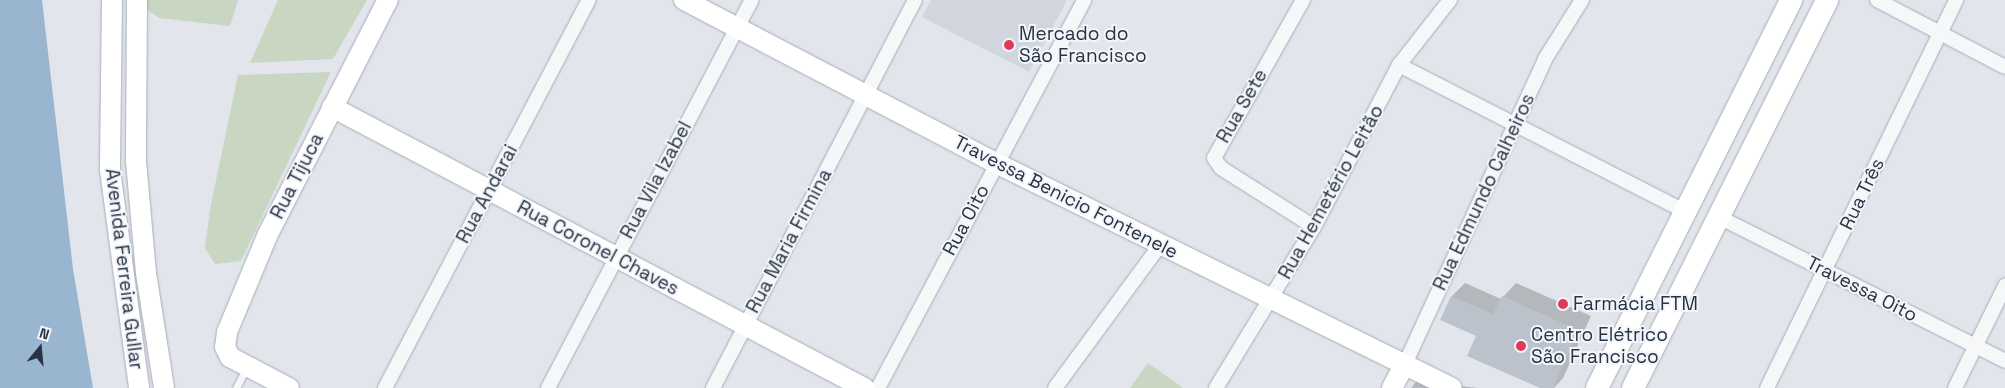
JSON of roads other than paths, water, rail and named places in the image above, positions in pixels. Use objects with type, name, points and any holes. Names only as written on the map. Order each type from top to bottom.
[{"type":"main road","points":[[1598,388],[1791,0]]},
{"type":"main road","points":[[1633,388],[1827,0]]},
{"type":"street","name":"Avenida Ferreira Gullar","points":[[112,0],[110,170],[119,263],[139,388]]},
{"type":"street","name":"Avenida Ferreira Gullar","points":[[137,0],[136,161],[146,273],[164,388]]},
{"type":"street","name":"Rua Tijuca","points":[[239,361],[225,340],[238,300],[332,107],[388,0]]},
{"type":"street","name":"Rua Andarai","points":[[385,388],[589,0]]},
{"type":"street","name":"Travessa Benicio Fontenele","points":[[684,0],[996,163],[1452,388]]},
{"type":"street","name":"Rua Vila Izabel","points":[[548,388],[615,257],[752,0]]},
{"type":"street","name":"Rua Maria Firmina","points":[[713,388],[915,0]]},
{"type":"street","name":"Rua Oito","points":[[878,388],[1084,0]]},
{"type":"street","name":"Rua Sete","points":[[1303,0],[1214,158],[1222,168],[1314,227]]},
{"type":"street","name":"Rua Hemetério Leitão","points":[[1216,388],[1272,300],[1314,227],[1399,65],[1450,0]]},
{"type":"street","name":"Rua Edmundo Calheiros","points":[[1392,388],[1405,364],[1546,59],[1582,0]]},
{"type":"street","points":[[1877,0],[2005,67]]},
{"type":"street","name":"Rua Três","points":[[1767,388],[1956,0]]},
{"type":"street","points":[[1399,65],[1513,127],[1686,212]]},
{"type":"street","name":"Rua Coronel Chaves","points":[[332,107],[864,388]]},
{"type":"street","points":[[110,170],[128,173],[135,244],[146,273]]},
{"type":"street","name":"Travessa Oito","points":[[1719,217],[2005,361]]},
{"type":"street","points":[[1055,388],[1160,245]]},
{"type":"street","points":[[119,263],[131,288],[140,344],[157,346]]},
{"type":"street","points":[[1955,388],[2005,286]]},
{"type":"street","points":[[239,361],[289,388]]},
{"type":"lane","points":[[236,388],[239,361]]},
{"type":"water","points":[[0,0],[42,0],[73,269],[93,388],[0,388]]},
{"type":"place","name":"Mercado do São Francisco","points":[[1009,45]]},
{"type":"place","name":"Farmácia FTM","points":[[1563,304]]},
{"type":"place","name":"Centro Elétrico São Francisco","points":[[1521,346]]}]
